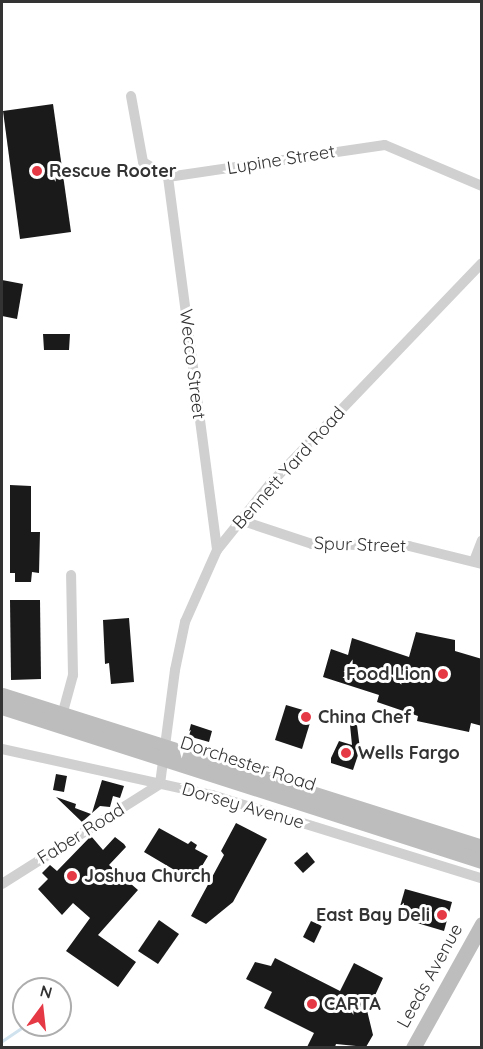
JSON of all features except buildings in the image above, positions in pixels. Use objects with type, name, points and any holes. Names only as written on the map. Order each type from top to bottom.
[{"type":"main road","name":"Dorchester Road","points":[[2,695],[61,720]]},
{"type":"main road","name":"Dorchester Road","points":[[2,707],[61,720],[307,798],[482,847]]},
{"type":"main road","name":"Dorchester Road","points":[[307,798],[482,861]]},
{"type":"main road","name":"Leeds Avenue","points":[[412,1047],[482,924]]},
{"type":"street","points":[[131,96],[143,162],[168,177]]},
{"type":"street","name":"Lupine Street","points":[[168,177],[385,145],[482,186]]},
{"type":"street","name":"Wecco Street","points":[[168,177],[217,550]]},
{"type":"street","name":"Bennett Yard Road","points":[[160,784],[163,752],[185,622],[217,550],[240,520],[482,263]]},
{"type":"street","name":"Spur Street","points":[[240,520],[312,544],[409,546],[478,562]]},
{"type":"street","points":[[478,562],[482,540]]},
{"type":"street","points":[[61,720],[73,675],[71,575]]},
{"type":"street","name":"Dorsey Avenue","points":[[2,749],[212,795],[480,878]]},
{"type":"street","name":"Faber Road","points":[[2,884],[160,784]]},
{"type":"waterway","points":[[2,1041],[12,1034]]},
{"type":"place","name":"Rescue Rooter","points":[[37,171]]},
{"type":"place","name":"Food Lion","points":[[443,674]]},
{"type":"place","name":"China Chef","points":[[306,717]]},
{"type":"place","name":"Wells Fargo","points":[[346,753]]},
{"type":"place","name":"Joshua Church","points":[[72,876]]},
{"type":"place","name":"East Bay Deli","points":[[442,915]]},
{"type":"place","name":"CARTA","points":[[312,1004]]}]
